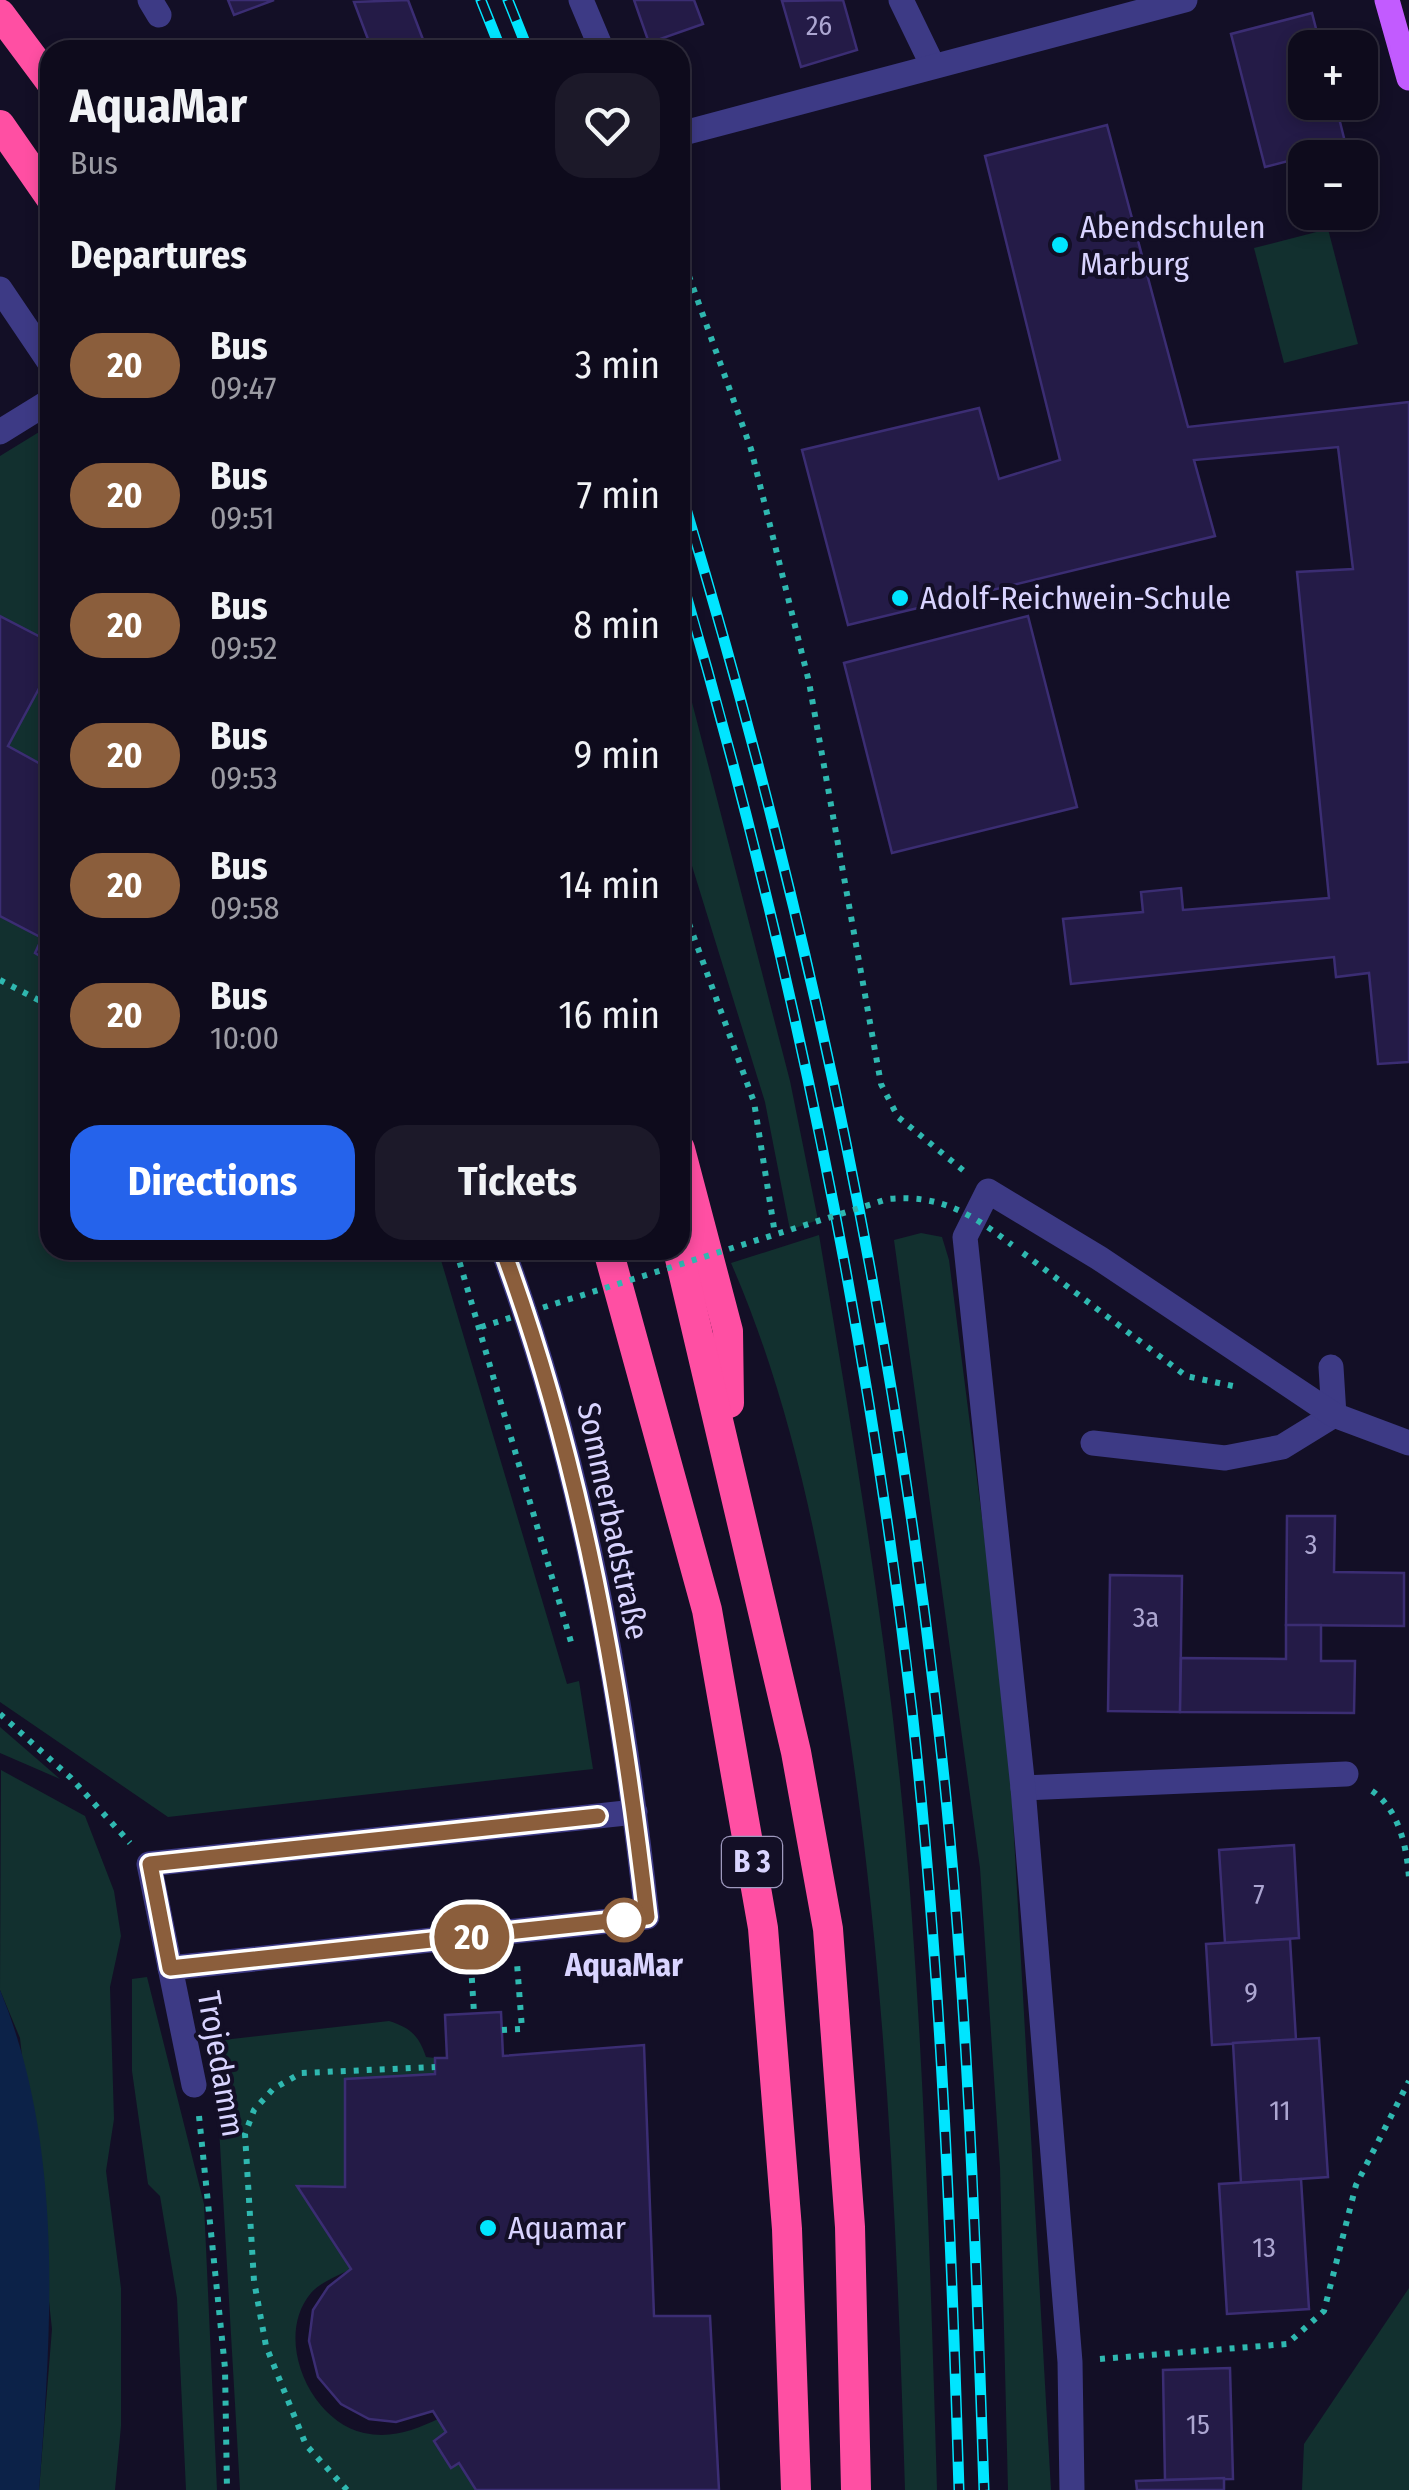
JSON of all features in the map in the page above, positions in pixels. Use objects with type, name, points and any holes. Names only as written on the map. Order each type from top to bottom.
[{"type":"highway","points":[[0,14],[40,67]]},
{"type":"highway","points":[[0,126],[40,183]]},
{"type":"highway","points":[[690,1187],[728,1331],[729,1456]]},
{"type":"highway","name":"B 3","points":[[611,1260],[707,1610],[763,1928],[786,2229],[796,2490]]},
{"type":"highway","name":"B 3","points":[[680,1260],[796,1752],[828,1930],[850,2227],[856,2490]]},
{"type":"main road","points":[[1387,0],[1409,78]]},
{"type":"street","points":[[581,0],[598,40]]},
{"type":"street","points":[[901,0],[932,64]]},
{"type":"street","points":[[690,131],[1185,0]]},
{"type":"street","points":[[0,289],[40,348]]},
{"type":"street","points":[[0,432],[40,407]]},
{"type":"street","points":[[1072,2490],[1070,2362],[1023,1788],[965,1237],[988,1191],[1099,1258],[1334,1415],[1409,1443]]},
{"type":"street","name":"Sommerbadstraße","points":[[506,1260],[557,1410],[608,1646],[635,1812],[647,1917],[515,1932]]},
{"type":"street","points":[[1331,1367],[1334,1415]]},
{"type":"street","points":[[1093,1443],[1225,1458],[1282,1447],[1334,1415]]},
{"type":"street","points":[[1023,1788],[1346,1774]]},
{"type":"street","points":[[150,1864],[635,1812]]},
{"type":"street","name":"Trojedamm","points":[[150,1864],[194,2085]]},
{"type":"street","points":[[170,1968],[515,1932]]},
{"type":"path","points":[[690,279],[751,448],[809,682],[881,1084],[898,1117],[988,1191]]},
{"type":"path","points":[[690,926],[754,1102],[775,1234]]},
{"type":"path","points":[[0,980],[40,1001]]},
{"type":"path","points":[[481,1327],[888,1200],[924,1198],[962,1209],[1186,1376],[1218,1385]]},
{"type":"path","points":[[459,1260],[574,1654]]},
{"type":"path","points":[[0,1714],[71,1778],[150,1864]]},
{"type":"path","points":[[1380,1797],[1406,1844],[1409,1878]]},
{"type":"path","points":[[502,2030],[522,2029],[515,1932]]},
{"type":"path","points":[[469,1937],[474,2014]]},
{"type":"path","points":[[346,2490],[306,2446],[266,2346],[254,2281],[245,2134],[254,2110],[273,2089],[302,2073],[435,2067]]},
{"type":"path","points":[[1070,2362],[1286,2344],[1324,2311],[1356,2184],[1409,2081]]},
{"type":"path","name":"Trojedamm","points":[[194,2085],[210,2196],[225,2368],[227,2490]]},
{"type":"green space","points":[[1328,230],[1358,344],[1284,363],[1254,248]]},
{"type":"green space","points":[[40,431],[40,1260],[441,1260],[567,1684],[579,1681],[593,1769],[168,1817],[0,1702],[0,456]]},
{"type":"green space","points":[[690,695],[790,1081],[818,1220],[790,1230],[765,1102],[690,859]]},
{"type":"green space","points":[[921,1233],[942,1237],[949,1260],[1007,1714],[1051,2490],[1008,2490],[1000,2168],[980,1868],[894,1240]]},
{"type":"green space","points":[[819,1235],[871,1556],[902,1798],[923,2108],[937,2490],[905,2490],[893,2190],[879,1990],[857,1791],[834,1637],[813,1528],[786,1420],[731,1263]]},
{"type":"green space","points":[[0,1727],[60,1779],[0,1753]]},
{"type":"green space","points":[[1,1770],[85,1816],[114,1891],[121,1936],[110,1987],[114,2119],[106,2171],[121,2288],[121,2426],[115,2490],[39,2490],[52,2329],[20,2038],[0,1990]]},
{"type":"green space","points":[[147,1977],[204,2204],[217,2490],[186,2490],[177,2298],[160,2196],[148,2184],[132,2071],[132,1979]]},
{"type":"green space","points":[[389,2021],[409,2030],[426,2057],[435,2058],[435,2074],[345,2080],[345,2187],[298,2186],[351,2269],[311,2293],[300,2311],[297,2354],[313,2395],[345,2425],[364,2433],[384,2435],[412,2430],[440,2418],[446,2432],[434,2441],[450,2467],[459,2463],[476,2490],[240,2490],[214,2041]]},
{"type":"green space","points":[[1409,2288],[1409,2490],[1302,2490],[1304,2444]]},
{"type":"water","points":[[0,1990],[21,2049],[44,2173],[49,2301],[39,2490],[0,2490]]},
{"type":"building","points":[[228,0],[274,0],[234,15]]},
{"type":"building","points":[[408,0],[423,40],[368,40],[354,2]]},
{"type":"building","points":[[634,0],[694,0],[703,24],[648,40]]},
{"type":"building","points":[[843,0],[857,50],[801,67],[782,1]]},
{"type":"building","points":[[1312,13],[1316,30],[1288,30],[1288,120],[1340,120],[1344,140],[1288,140],[1288,161],[1265,167],[1231,34]]},
{"type":"building","name":"Adolf-Reichwein-Schule","points":[[1107,125],[1188,427],[1409,402],[1409,1062],[1378,1064],[1369,973],[1336,977],[1334,957],[1071,984],[1063,919],[1143,912],[1141,892],[1181,888],[1183,910],[1329,898],[1297,572],[1353,569],[1338,447],[1194,460],[1215,536],[848,625],[802,450],[979,408],[999,479],[1060,460],[985,156]]},
{"type":"building","points":[[0,616],[40,637],[40,687],[8,746],[40,764],[40,937],[0,916]]},
{"type":"building","points":[[1028,616],[1077,807],[892,853],[844,663]]},
{"type":"building","points":[[1287,1516],[1335,1516],[1334,1572],[1404,1573],[1404,1626],[1286,1625]]},
{"type":"building","points":[[1110,1575],[1182,1576],[1180,1712],[1108,1711]]},
{"type":"building","points":[[1286,1625],[1321,1625],[1321,1661],[1355,1661],[1354,1713],[1180,1712],[1181,1658],[1286,1659]]},
{"type":"building","points":[[1294,1845],[1299,1938],[1225,1943],[1219,1850]]},
{"type":"building","points":[[1290,1939],[1296,2040],[1212,2045],[1206,1944]]},
{"type":"building","name":"Aquamar","points":[[501,2012],[503,2056],[644,2045],[654,2316],[710,2316],[719,2490],[476,2490],[459,2463],[451,2468],[434,2441],[446,2432],[433,2411],[396,2422],[369,2419],[341,2404],[318,2377],[309,2341],[313,2310],[328,2287],[351,2269],[297,2186],[345,2187],[345,2079],[435,2074],[435,2058],[447,2058],[445,2015]]},
{"type":"building","points":[[1319,2038],[1328,2177],[1241,2183],[1233,2043]]},
{"type":"building","points":[[1301,2179],[1309,2309],[1227,2314],[1219,2184]]},
{"type":"building","points":[[1230,2368],[1233,2479],[1165,2480],[1163,2370]]},
{"type":"building","points":[[1224,2478],[1224,2490],[1137,2490],[1136,2481]]},
{"type":"railway","points":[[481,0],[497,40]]},
{"type":"railway","points":[[508,0],[524,40]]},
{"type":"railway","points":[[690,523],[802,940],[866,1245],[893,1398],[947,1804],[973,2196],[984,2490]]},
{"type":"railway","points":[[690,610],[756,854],[820,1137],[848,1280],[894,1567],[922,1808],[938,2003],[959,2490]]},
{"type":"bus line","name":"20","points":[[506,1260],[557,1410],[594,1579],[635,1812],[647,1917],[170,1968],[150,1864],[598,1816]]},
{"type":"place","name":"Abendschulen Marburg","points":[[1060,245]]},
{"type":"place","name":"Adolf-Reichwein-Schule","points":[[900,598]]},
{"type":"place","name":"AquaMar","points":[[624,1920]]},
{"type":"place","name":"Aquamar","points":[[488,2228]]}]
